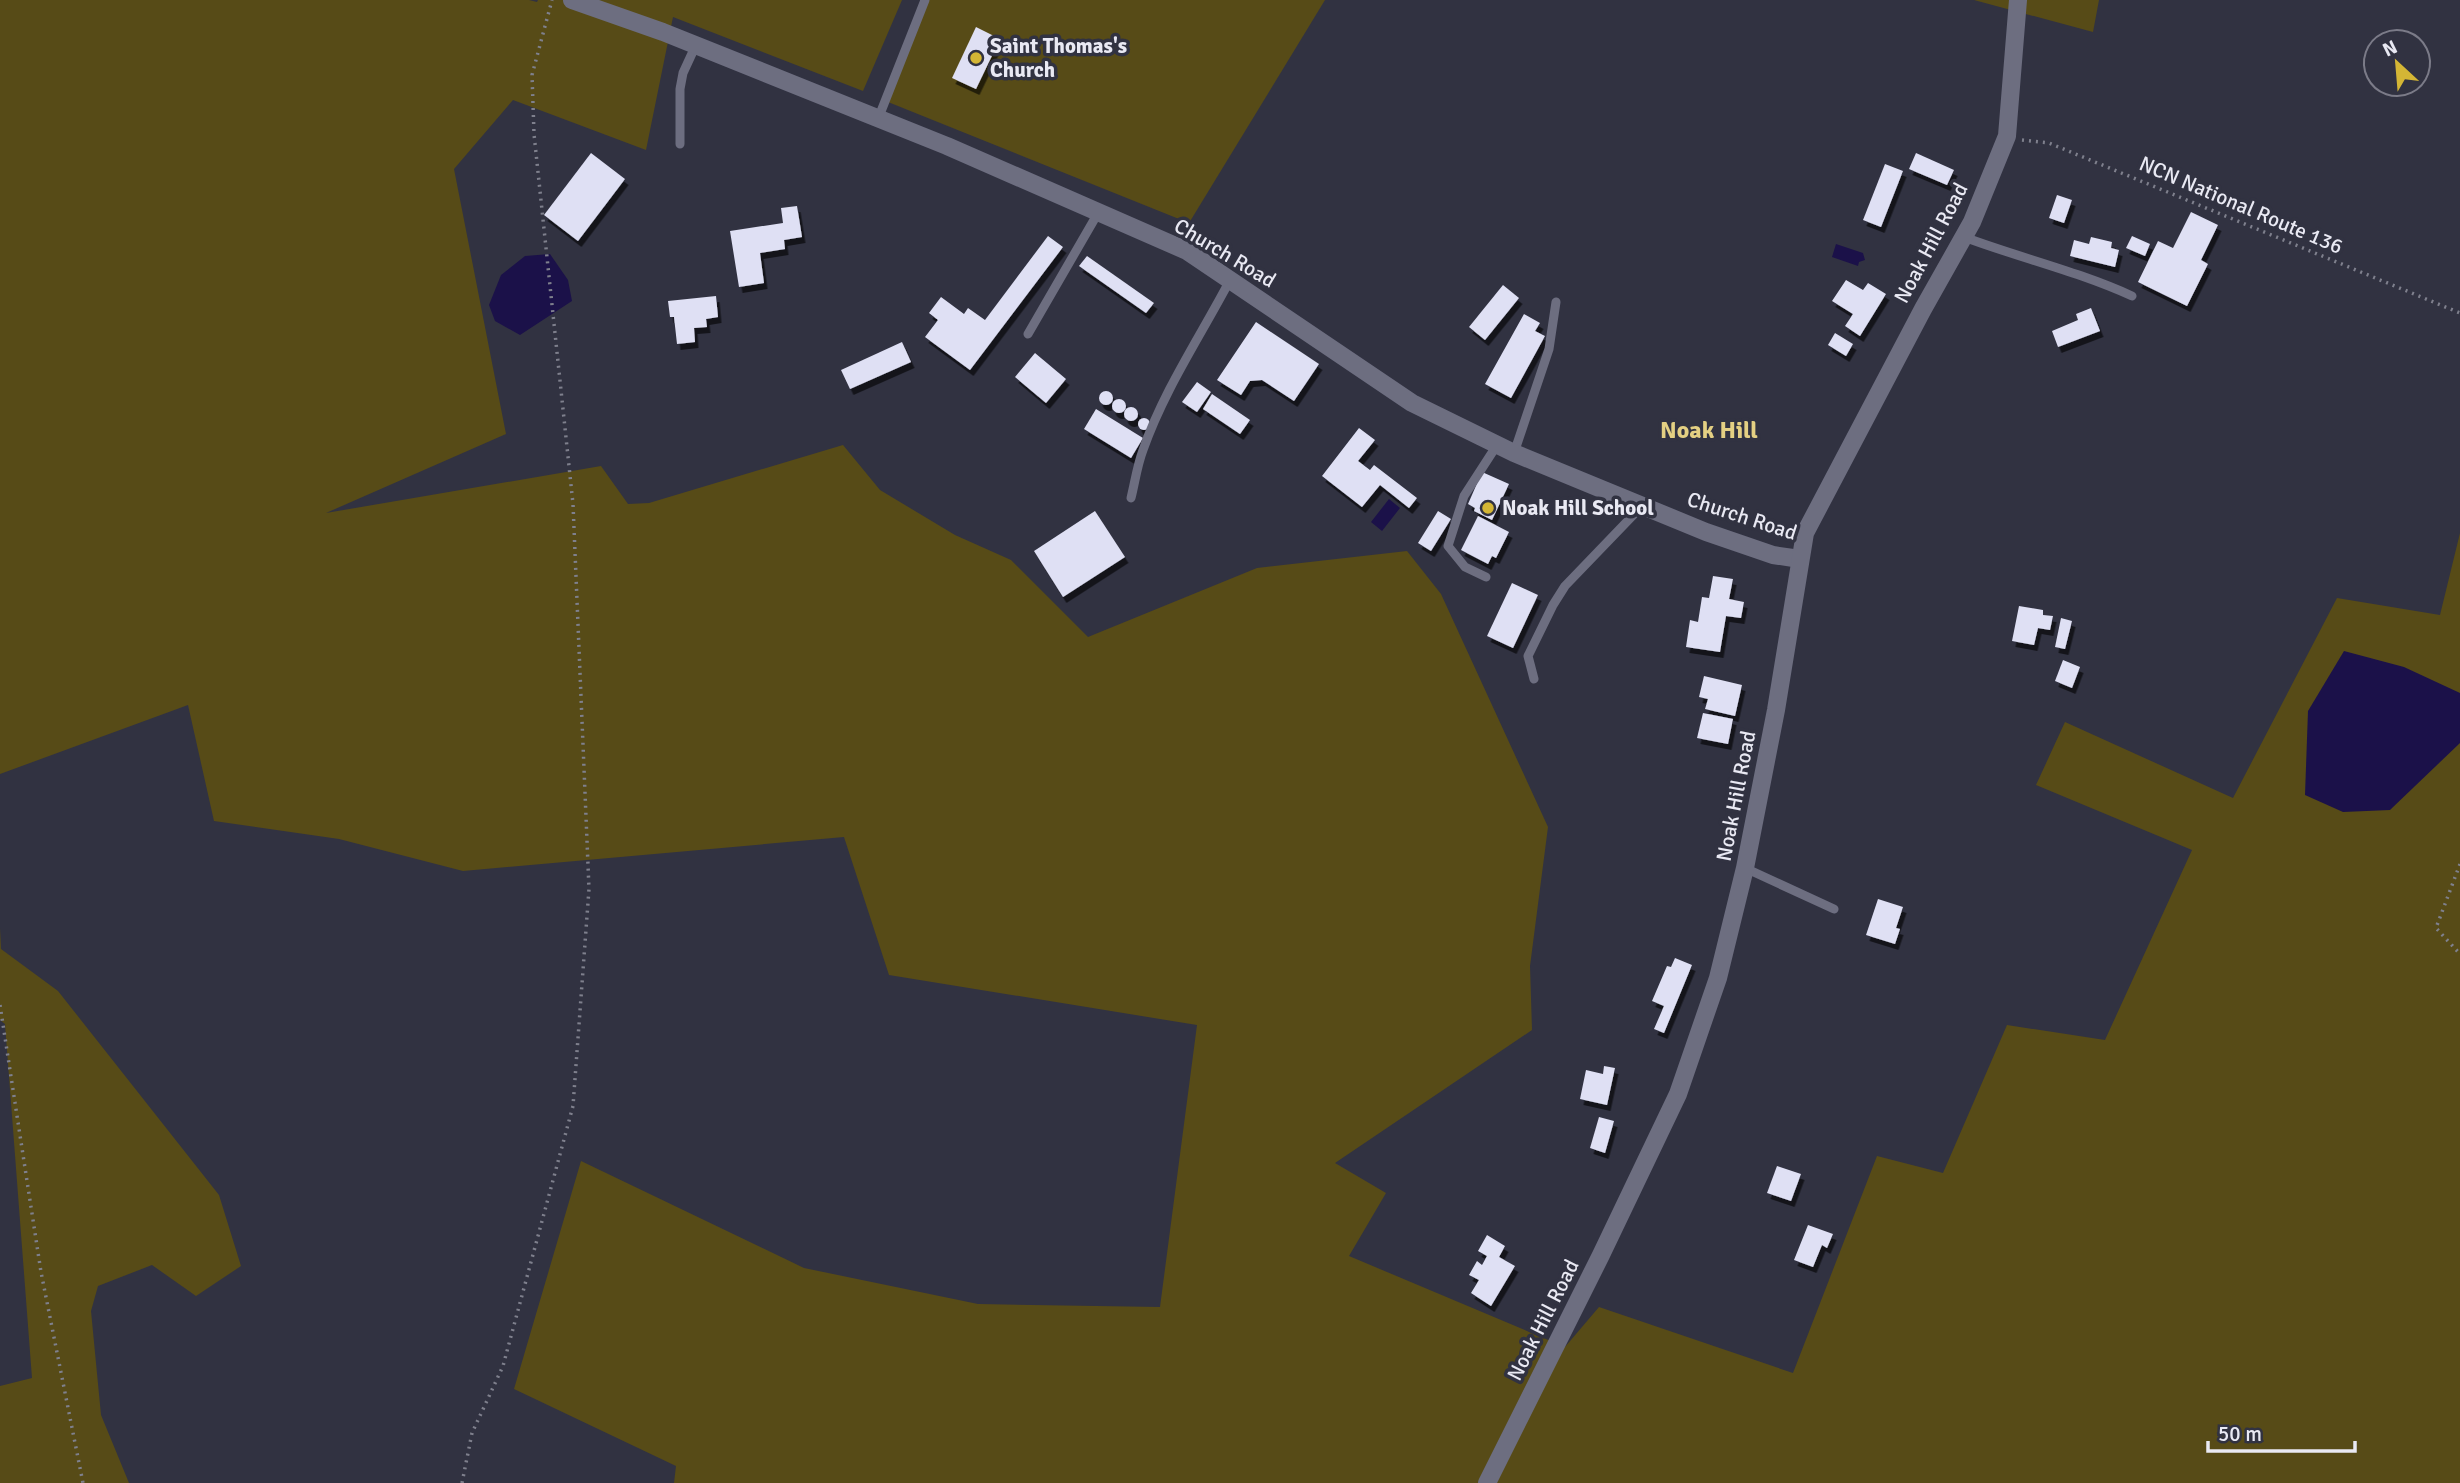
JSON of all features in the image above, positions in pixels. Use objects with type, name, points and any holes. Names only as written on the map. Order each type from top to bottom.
[{"type":"street","name":"Church Road","points":[[572,0],[663,32],[947,146],[1187,251],[1412,403],[1514,453],[1706,531],[1773,555],[1800,559]]},
{"type":"street","name":"Noak Hill Road","points":[[1487,1483],[1678,1094],[1718,978],[1745,868],[1776,710],[1805,533],[1972,222],[2007,136],[2018,0]]},
{"type":"lane","points":[[878,120],[925,0]]},
{"type":"lane","points":[[680,144],[681,81],[695,47]]},
{"type":"lane","points":[[1028,334],[1098,213]]},
{"type":"lane","points":[[1964,237],[2012,255],[2092,278],[2132,296]]},
{"type":"lane","points":[[1131,498],[1142,452],[1158,411],[1230,280]]},
{"type":"lane","points":[[1514,453],[1549,349],[1556,302]]},
{"type":"lane","points":[[1486,577],[1465,567],[1448,546],[1464,496],[1497,445]]},
{"type":"lane","points":[[1534,679],[1528,656],[1553,605],[1565,586],[1643,505]]},
{"type":"lane","points":[[1745,868],[1834,909]]},
{"type":"path","points":[[462,1483],[472,1433],[503,1366],[573,1106],[589,889],[573,504],[534,134],[532,75],[552,0]]},
{"type":"path","name":"NCN National Route 136","points":[[2007,136],[2049,143],[2460,313]]},
{"type":"path","points":[[2460,864],[2436,929],[2460,954]]},
{"type":"path","points":[[0,1005],[41,1272],[83,1483]]},
{"type":"shaded area","points":[[0,0],[902,0],[863,91],[673,17],[646,150],[513,100],[454,169],[506,434],[326,513],[601,466],[628,504],[649,503],[843,445],[880,490],[955,535],[1011,560],[1088,637],[1257,568],[1407,551],[1441,594],[1548,827],[1530,966],[1532,1030],[1335,1163],[1386,1193],[1349,1256],[1565,1347],[1599,1307],[1793,1373],[1877,1156],[1943,1173],[2007,1025],[2105,1040],[2192,850],[2036,785],[2065,722],[2233,798],[2337,598],[2440,615],[2460,533],[2460,1483],[674,1483],[676,1466],[514,1389],[581,1161],[804,1268],[978,1304],[1160,1307],[1197,1025],[889,975],[844,837],[463,871],[339,839],[214,821],[188,705],[0,774]]},
{"type":"shaded area","points":[[926,0],[1325,0],[1189,223],[883,100]]},
{"type":"shaded area","points":[[1974,0],[2099,0],[2093,32]]},
{"type":"shaded area","points":[[1836,244],[1863,253],[1865,260],[1859,262],[1858,266],[1832,257]]},
{"type":"shaded area","points":[[550,254],[568,280],[572,301],[520,335],[495,321],[489,305],[501,275],[525,256]]},
{"type":"shaded area","points":[[1389,499],[1400,508],[1382,531],[1371,522]]},
{"type":"shaded area","points":[[2344,651],[2404,667],[2460,693],[2460,743],[2390,810],[2343,812],[2305,795],[2308,711]]},
{"type":"shaded area","points":[[0,928],[1,949],[58,991],[219,1195],[241,1266],[196,1296],[152,1265],[98,1286],[91,1311],[101,1415],[129,1483],[0,1483],[0,1386],[32,1378],[5,1024],[0,1020]]},
{"type":"building","name":"Saint Thomas's Church","points":[[976,27],[1000,39],[976,89],[952,78]]},
{"type":"building","points":[[591,153],[625,179],[578,241],[544,215]]},
{"type":"building","points":[[1916,153],[1954,170],[1947,185],[1909,169]]},
{"type":"building","points":[[1885,164],[1903,171],[1881,227],[1863,220]]},
{"type":"building","points":[[2057,195],[2072,200],[2064,223],[2049,218]]},
{"type":"building","points":[[797,206],[802,237],[784,240],[785,249],[760,253],[764,283],[739,287],[730,231],[783,223],[781,208]]},
{"type":"building","points":[[2191,212],[2218,225],[2201,260],[2208,264],[2187,306],[2138,282],[2158,241],[2173,248]]},
{"type":"building","points":[[1048,236],[1063,247],[970,370],[925,337],[938,320],[929,313],[941,297],[964,314],[968,308],[985,320]]},
{"type":"building","points":[[2132,236],[2150,244],[2145,256],[2126,248]]},
{"type":"building","points":[[2091,237],[2112,242],[2111,248],[2119,250],[2115,267],[2070,256],[2074,240],[2089,244]]},
{"type":"building","points":[[1087,256],[1154,303],[1146,313],[1079,266]]},
{"type":"building","points":[[1846,280],[1863,290],[1868,283],[1886,294],[1860,336],[1845,326],[1853,314],[1832,301]]},
{"type":"building","points":[[1503,285],[1519,298],[1485,340],[1469,327]]},
{"type":"building","points":[[716,296],[718,317],[706,319],[707,327],[694,328],[695,342],[677,344],[674,317],[670,317],[668,301]]},
{"type":"building","points":[[2091,308],[2100,331],[2058,347],[2052,331],[2078,320],[2076,314]]},
{"type":"building","points":[[1524,314],[1540,323],[1535,331],[1545,336],[1511,398],[1485,384]]},
{"type":"building","points":[[1256,322],[1319,364],[1294,401],[1262,380],[1250,381],[1241,395],[1217,380]]},
{"type":"building","points":[[1835,333],[1853,344],[1846,356],[1828,345]]},
{"type":"building","points":[[902,342],[911,362],[850,389],[841,370]]},
{"type":"building","points":[[1035,353],[1066,379],[1046,403],[1015,377]]},
{"type":"building","points":[[1197,382],[1211,392],[1197,412],[1182,402]]},
{"type":"building","points":[[1106,391],[1111,393],[1111,403],[1106,405],[1101,403],[1099,398],[1101,393]]},
{"type":"building","points":[[1212,394],[1250,420],[1240,434],[1203,409]]},
{"type":"building","points":[[1119,399],[1124,401],[1124,411],[1119,413],[1114,411],[1112,406],[1114,401]]},
{"type":"building","points":[[1131,407],[1136,409],[1136,419],[1131,421],[1126,419],[1124,414],[1126,409]]},
{"type":"building","points":[[1096,409],[1143,438],[1131,458],[1084,429]]},
{"type":"building","points":[[1139,419],[1149,419],[1149,429],[1139,429]]},
{"type":"building","points":[[1359,428],[1375,440],[1358,461],[1370,470],[1374,465],[1417,498],[1409,508],[1380,485],[1362,507],[1322,476]]},
{"type":"building","points":[[1482,472],[1509,484],[1492,520],[1474,511],[1475,508],[1468,504]]},
{"type":"building","points":[[1095,511],[1125,557],[1063,597],[1034,551]]},
{"type":"building","points":[[1438,511],[1451,519],[1431,551],[1418,543]]},
{"type":"building","points":[[1478,516],[1509,532],[1496,558],[1492,556],[1488,564],[1461,550]]},
{"type":"building","points":[[1713,576],[1733,579],[1729,599],[1744,602],[1741,618],[1726,616],[1720,652],[1686,647],[1690,620],[1698,622],[1702,597],[1709,598]]},
{"type":"building","points":[[1512,583],[1538,595],[1513,648],[1487,636]]},
{"type":"building","points":[[2019,606],[2043,610],[2043,615],[2053,616],[2050,630],[2038,628],[2034,645],[2012,641]]},
{"type":"building","points":[[2061,618],[2072,621],[2065,649],[2055,647]]},
{"type":"building","points":[[2063,660],[2080,667],[2072,688],[2055,681]]},
{"type":"building","points":[[1704,676],[1742,685],[1735,716],[1705,709],[1708,699],[1699,697]]},
{"type":"building","points":[[1703,713],[1733,719],[1728,744],[1697,738]]},
{"type":"building","points":[[1878,899],[1903,907],[1896,928],[1900,929],[1895,944],[1866,935]]},
{"type":"building","points":[[1675,958],[1692,965],[1664,1033],[1654,1029],[1664,1006],[1652,1001],[1667,966],[1671,967]]},
{"type":"building","points":[[1604,1066],[1615,1068],[1607,1105],[1580,1099],[1586,1070],[1603,1074]]},
{"type":"building","points":[[1599,1117],[1614,1121],[1605,1153],[1590,1148]]},
{"type":"building","points":[[1777,1166],[1801,1174],[1791,1201],[1767,1193]]},
{"type":"building","points":[[1808,1225],[1833,1234],[1827,1248],[1822,1245],[1813,1267],[1794,1260]]},
{"type":"building","points":[[1487,1235],[1505,1246],[1499,1257],[1515,1266],[1491,1306],[1471,1293],[1479,1280],[1469,1275],[1477,1261],[1482,1265],[1487,1256],[1478,1251]]},
{"type":"place","name":"Saint Thomas's Church","points":[[976,58]]},
{"type":"place","name":"Noak Hill School","points":[[1488,508]]},
{"type":"district","name":"Noak Hill","points":[[1709,430]]}]
